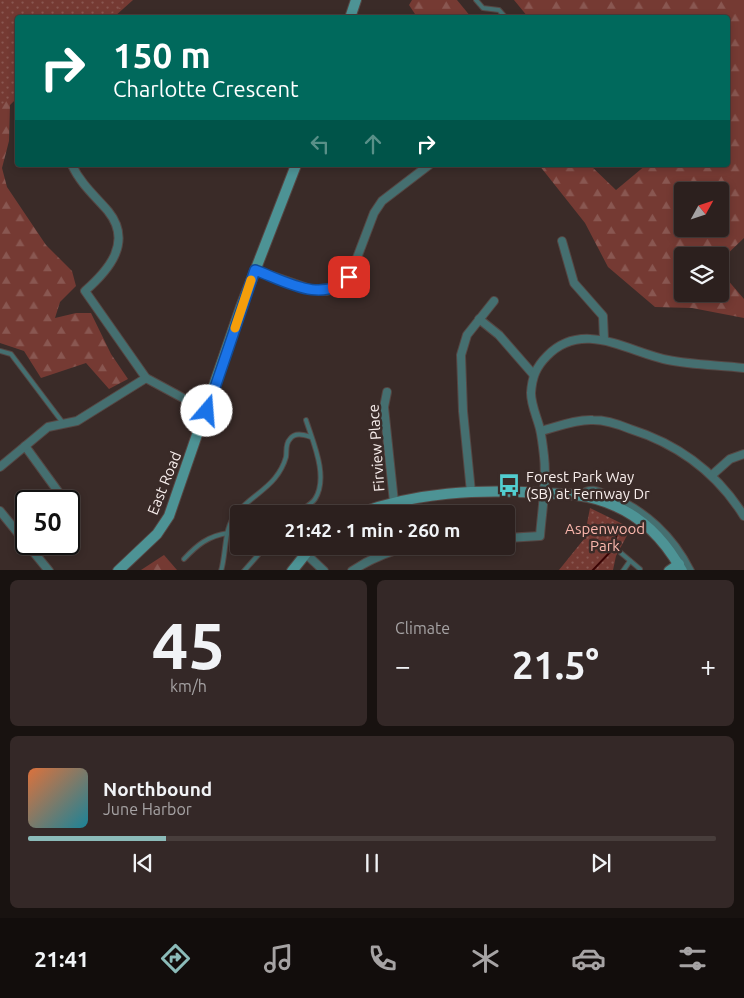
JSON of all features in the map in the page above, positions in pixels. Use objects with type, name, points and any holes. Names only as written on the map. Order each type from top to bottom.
[{"type":"main road","points":[[351,15],[356,0]]},
{"type":"main road","name":"East Road","points":[[118,570],[157,534],[169,516],[255,270],[295,167]]},
{"type":"main road","points":[[385,505],[394,502],[471,492],[581,495],[616,506],[640,520],[664,542],[681,567],[669,570]]},
{"type":"main road","points":[[292,570],[305,555]]},
{"type":"street","points":[[73,167],[82,181],[111,216],[118,236],[117,249],[111,265],[86,291],[115,336],[146,378],[207,411]]},
{"type":"street","points":[[255,270],[313,290],[327,291],[338,286],[352,271],[374,213],[382,200],[426,167]]},
{"type":"street","points":[[562,241],[574,282],[598,307],[603,316],[604,339]]},
{"type":"street","points":[[471,492],[460,359],[465,338],[494,301]]},
{"type":"street","points":[[479,319],[499,335],[533,374]]},
{"type":"street","points":[[515,537],[540,536],[544,458],[541,431],[532,404],[533,374],[550,352],[566,342],[582,338],[604,339],[646,355],[670,360],[744,368]]},
{"type":"street","points":[[0,466],[48,427],[77,421],[146,378]]},
{"type":"street","name":"Firview Place","points":[[387,392],[384,407],[394,502]]},
{"type":"street","points":[[541,431],[578,421],[605,420],[653,437],[687,455],[712,475],[732,496],[744,516]]},
{"type":"street","points":[[25,446],[57,490]]},
{"type":"street","points":[[712,475],[730,459],[744,454]]},
{"type":"street","points":[[581,495],[588,490],[593,490],[625,503],[642,513],[671,540],[690,570]]},
{"type":"street","points":[[0,511],[15,529]]},
{"type":"street","points":[[37,555],[49,570]]},
{"type":"street","points":[[313,555],[324,570]]},
{"type":"street","points":[[352,570],[381,555]]},
{"type":"lane","points":[[476,0],[482,8],[499,10],[503,15]]},
{"type":"lane","points":[[0,351],[11,354],[63,423]]},
{"type":"lane","points":[[306,420],[319,461],[320,489],[314,500],[308,505]]},
{"type":"lane","points":[[221,570],[226,552],[228,533],[233,519],[240,509],[259,495],[276,476],[286,458],[287,443],[290,437],[297,434],[311,436]]},
{"type":"lane","points":[[184,559],[196,546],[213,535],[228,533]]},
{"type":"lane","points":[[621,553],[640,569]]},
{"type":"lane","points":[[244,570],[258,555]]},
{"type":"lane","points":[[623,570],[630,561]]},
{"type":"green space","points":[[0,0],[133,0],[116,15],[15,15],[15,100],[10,105],[9,141],[2,168],[7,187],[46,245],[72,271],[76,286],[60,302],[55,318],[76,313],[91,313],[111,354],[128,379],[109,389],[86,363],[41,378],[24,351],[0,343]]},
{"type":"green space","points":[[0,0],[129,0],[110,15],[15,15],[15,94],[0,106]]},
{"type":"green space","points":[[412,0],[457,0],[469,15],[416,15],[409,5]]},
{"type":"green space","points":[[514,0],[744,0],[744,238],[729,252],[729,247],[674,247],[674,302],[729,302],[729,282],[744,299],[744,318],[692,308],[655,307],[608,267],[585,223],[541,167],[592,167],[616,190],[644,167],[730,167],[730,15],[526,15]]},
{"type":"green space","name":"Aspenwood Park","points":[[590,508],[631,528],[616,556],[613,570],[559,570],[584,539]]},
{"type":"green space","points":[[164,555],[177,570],[141,570]]},
{"type":"waterway","points":[[593,570],[614,548],[617,533]]},
{"type":"slow traffic","points":[[235,328],[251,280]]},
{"type":"place","name":"Forest Park Way (SB) at Fernway Dr","points":[[509,485]]},
{"type":"route","points":[[207,411],[255,270],[317,291],[327,291],[335,288],[349,277]]}]
